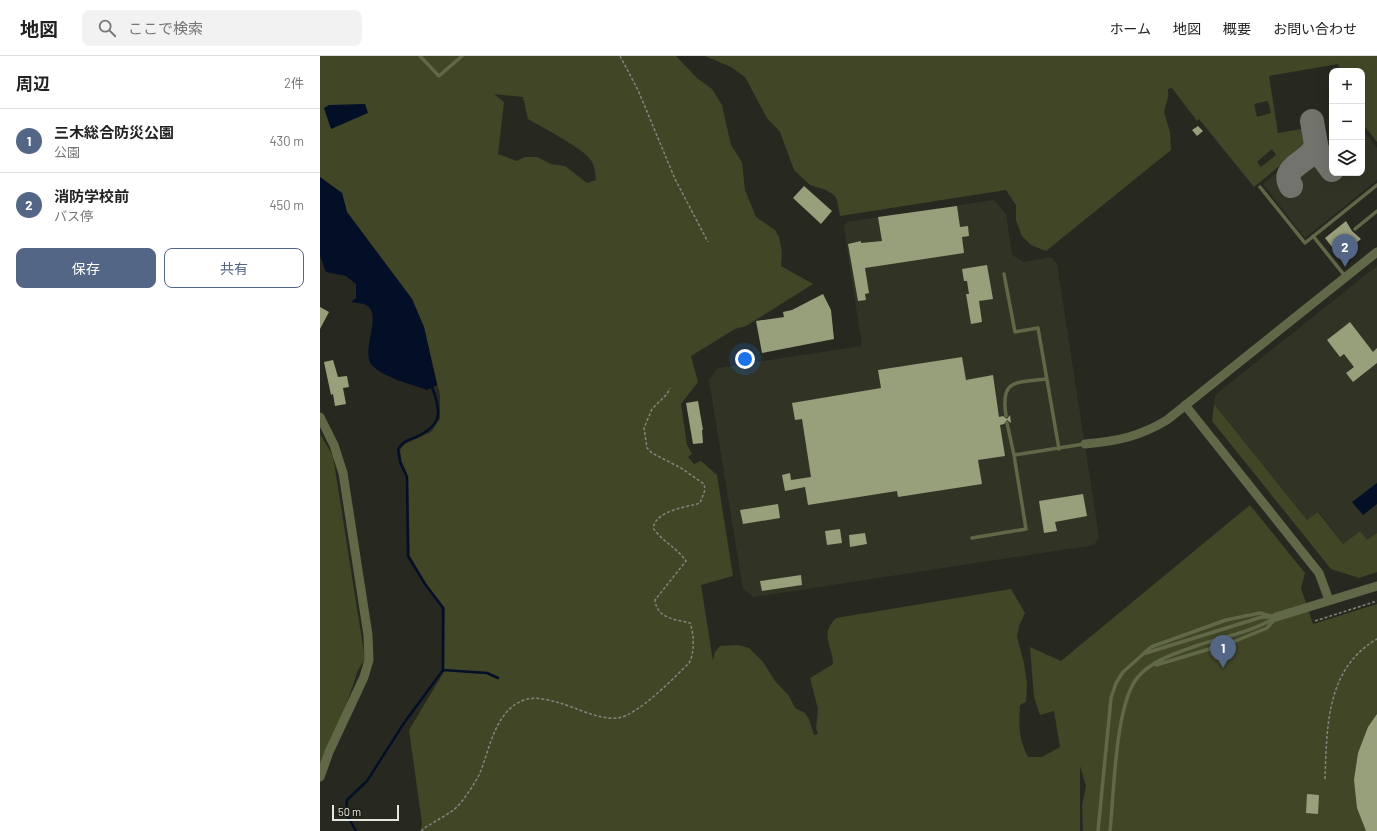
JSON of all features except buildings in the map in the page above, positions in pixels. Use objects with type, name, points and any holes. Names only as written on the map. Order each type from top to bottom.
[{"type":"street","points":[[1085,444],[1116,441],[1142,434],[1167,420],[1377,252]]},
{"type":"street","points":[[1185,405],[1319,573],[1329,600]]},
{"type":"street","points":[[320,417],[334,445],[342,472],[368,635],[369,660],[364,677],[329,752],[320,777]]},
{"type":"street","points":[[1276,617],[1377,586]]},
{"type":"lane","points":[[420,56],[439,76],[462,56]]},
{"type":"lane","points":[[1260,187],[1304,243],[1377,185]]},
{"type":"lane","points":[[1354,229],[1377,211]]},
{"type":"lane","points":[[1313,236],[1346,277]]},
{"type":"lane","points":[[1004,274],[1015,332],[1038,328],[1059,449]]},
{"type":"lane","points":[[1006,416],[1004,398],[1010,386],[1017,383],[1047,379]]},
{"type":"lane","points":[[972,538],[1026,530],[1008,423]]},
{"type":"lane","points":[[1014,455],[1085,444]]},
{"type":"lane","points":[[1098,831],[1111,698],[1116,683],[1123,672],[1131,663],[1151,647],[1226,620],[1260,613],[1276,617]]},
{"type":"lane","points":[[1145,653],[1262,617],[1276,617]]},
{"type":"lane","points":[[1152,665],[1168,662],[1233,642],[1267,628],[1276,617]]},
{"type":"lane","points":[[1110,831],[1118,753],[1126,699],[1135,680],[1152,665],[1165,658],[1194,646],[1265,624],[1276,617]]},
{"type":"path","points":[[620,56],[638,90],[679,186],[708,242]]},
{"type":"path","points":[[421,831],[461,802],[480,772],[501,718],[514,706],[524,700],[533,698],[551,701],[596,715],[617,718],[625,716],[650,700],[689,663],[692,657],[692,629],[690,623],[664,617],[656,607],[655,600],[686,561],[678,550],[661,540],[653,528],[655,521],[660,515],[700,504],[705,490],[704,484],[681,468],[652,453],[647,448],[644,428],[652,408],[667,394],[670,388]]},
{"type":"path","points":[[1315,621],[1377,601]]},
{"type":"path","points":[[1325,779],[1327,738],[1332,698],[1338,682],[1353,660],[1377,639]]},
{"type":"shaded area","points":[[1365,133],[1377,148],[1377,180],[1305,238],[1263,184],[1321,137],[1329,141],[1329,176],[1365,176]]},
{"type":"shaded area","points":[[994,200],[1006,214],[1012,255],[1024,262],[1051,257],[1057,264],[1099,537],[1094,545],[753,597],[743,589],[709,380],[718,368],[862,346],[844,227],[847,222]]},
{"type":"shaded area","points":[[1377,266],[1377,533],[1367,541],[1359,531],[1343,544],[1319,512],[1307,520],[1214,404],[1215,395]]},
{"type":"green space","points":[[320,56],[676,56],[697,78],[712,89],[722,105],[731,145],[742,162],[745,190],[756,217],[775,230],[779,237],[782,252],[781,266],[813,284],[746,326],[735,329],[691,356],[698,382],[681,404],[687,445],[692,454],[688,457],[694,464],[701,461],[717,475],[733,576],[701,585],[713,661],[715,652],[720,646],[738,645],[749,648],[763,662],[775,681],[789,696],[795,708],[805,713],[809,719],[814,735],[818,734],[816,728],[818,709],[810,678],[833,664],[828,641],[828,630],[836,618],[1011,589],[1025,613],[1019,626],[1017,637],[1024,663],[1027,684],[1026,702],[1020,705],[1019,725],[1022,743],[1028,757],[1042,757],[1060,747],[1054,711],[1040,715],[1034,697],[1030,647],[1061,661],[1250,505],[1305,573],[1301,588],[1313,624],[1377,604],[1377,831],[1083,831],[1082,806],[1086,786],[1080,766],[1080,831],[421,831],[422,823],[409,730],[444,672],[445,608],[427,585],[410,556],[408,476],[402,462],[400,450],[405,444],[431,432],[440,419],[440,395],[424,327],[412,299],[347,212],[342,193],[320,177]],"holes":[[[494,94],[523,97],[528,119],[570,143],[585,154],[593,164],[596,180],[587,183],[565,166],[551,164],[537,157],[525,157],[517,161],[498,154],[504,102]]]},
{"type":"green space","points":[[705,56],[1377,56],[1377,142],[1365,127],[1365,68],[1339,68],[1338,64],[1269,76],[1278,133],[1302,129],[1306,144],[1254,187],[1199,119],[1197,121],[1172,88],[1168,89],[1168,97],[1164,112],[1170,132],[1171,150],[1046,251],[1031,245],[1022,236],[1016,220],[1016,205],[1006,190],[840,216],[837,200],[834,195],[826,190],[810,185],[794,170],[780,132],[767,118],[745,77],[731,67]],"holes":[[[1268,101],[1271,113],[1257,117],[1254,104]],[[1272,149],[1276,155],[1261,167],[1257,162]]]},
{"type":"green space","points":[[1214,404],[1307,520],[1318,512],[1343,544],[1360,531],[1367,540],[1377,533],[1377,572],[1359,578],[1331,569],[1212,421]]},
{"type":"green space","points":[[320,434],[333,456],[365,659],[358,670],[320,783]]},
{"type":"water","points":[[365,104],[368,113],[331,129],[324,108],[329,105]]},
{"type":"water","points":[[320,177],[342,193],[347,212],[412,299],[424,327],[437,385],[427,390],[405,383],[382,373],[371,364],[368,350],[373,316],[371,310],[364,304],[351,302],[356,298],[356,284],[346,276],[326,272],[320,256]]},
{"type":"water","points":[[1377,483],[1377,504],[1363,515],[1352,502]]},
{"type":"waterway","points":[[356,831],[346,813],[347,800],[367,781],[404,723],[443,670],[443,608],[425,584],[408,556],[407,477],[400,462],[398,449],[403,443],[425,432],[435,423],[438,417],[438,411],[432,387]]},
{"type":"waterway","points":[[443,670],[487,673],[498,678]]},
{"type":"taxiway","points":[[1312,121],[1317,150],[1329,166]]},
{"type":"taxiway","points":[[1291,186],[1288,179],[1289,174],[1298,164],[1309,156],[1316,145]]},
{"type":"place","name":"消防学校前","points":[[1345,267]]},
{"type":"place","name":"三木総合防災公園","points":[[1223,668]]}]
